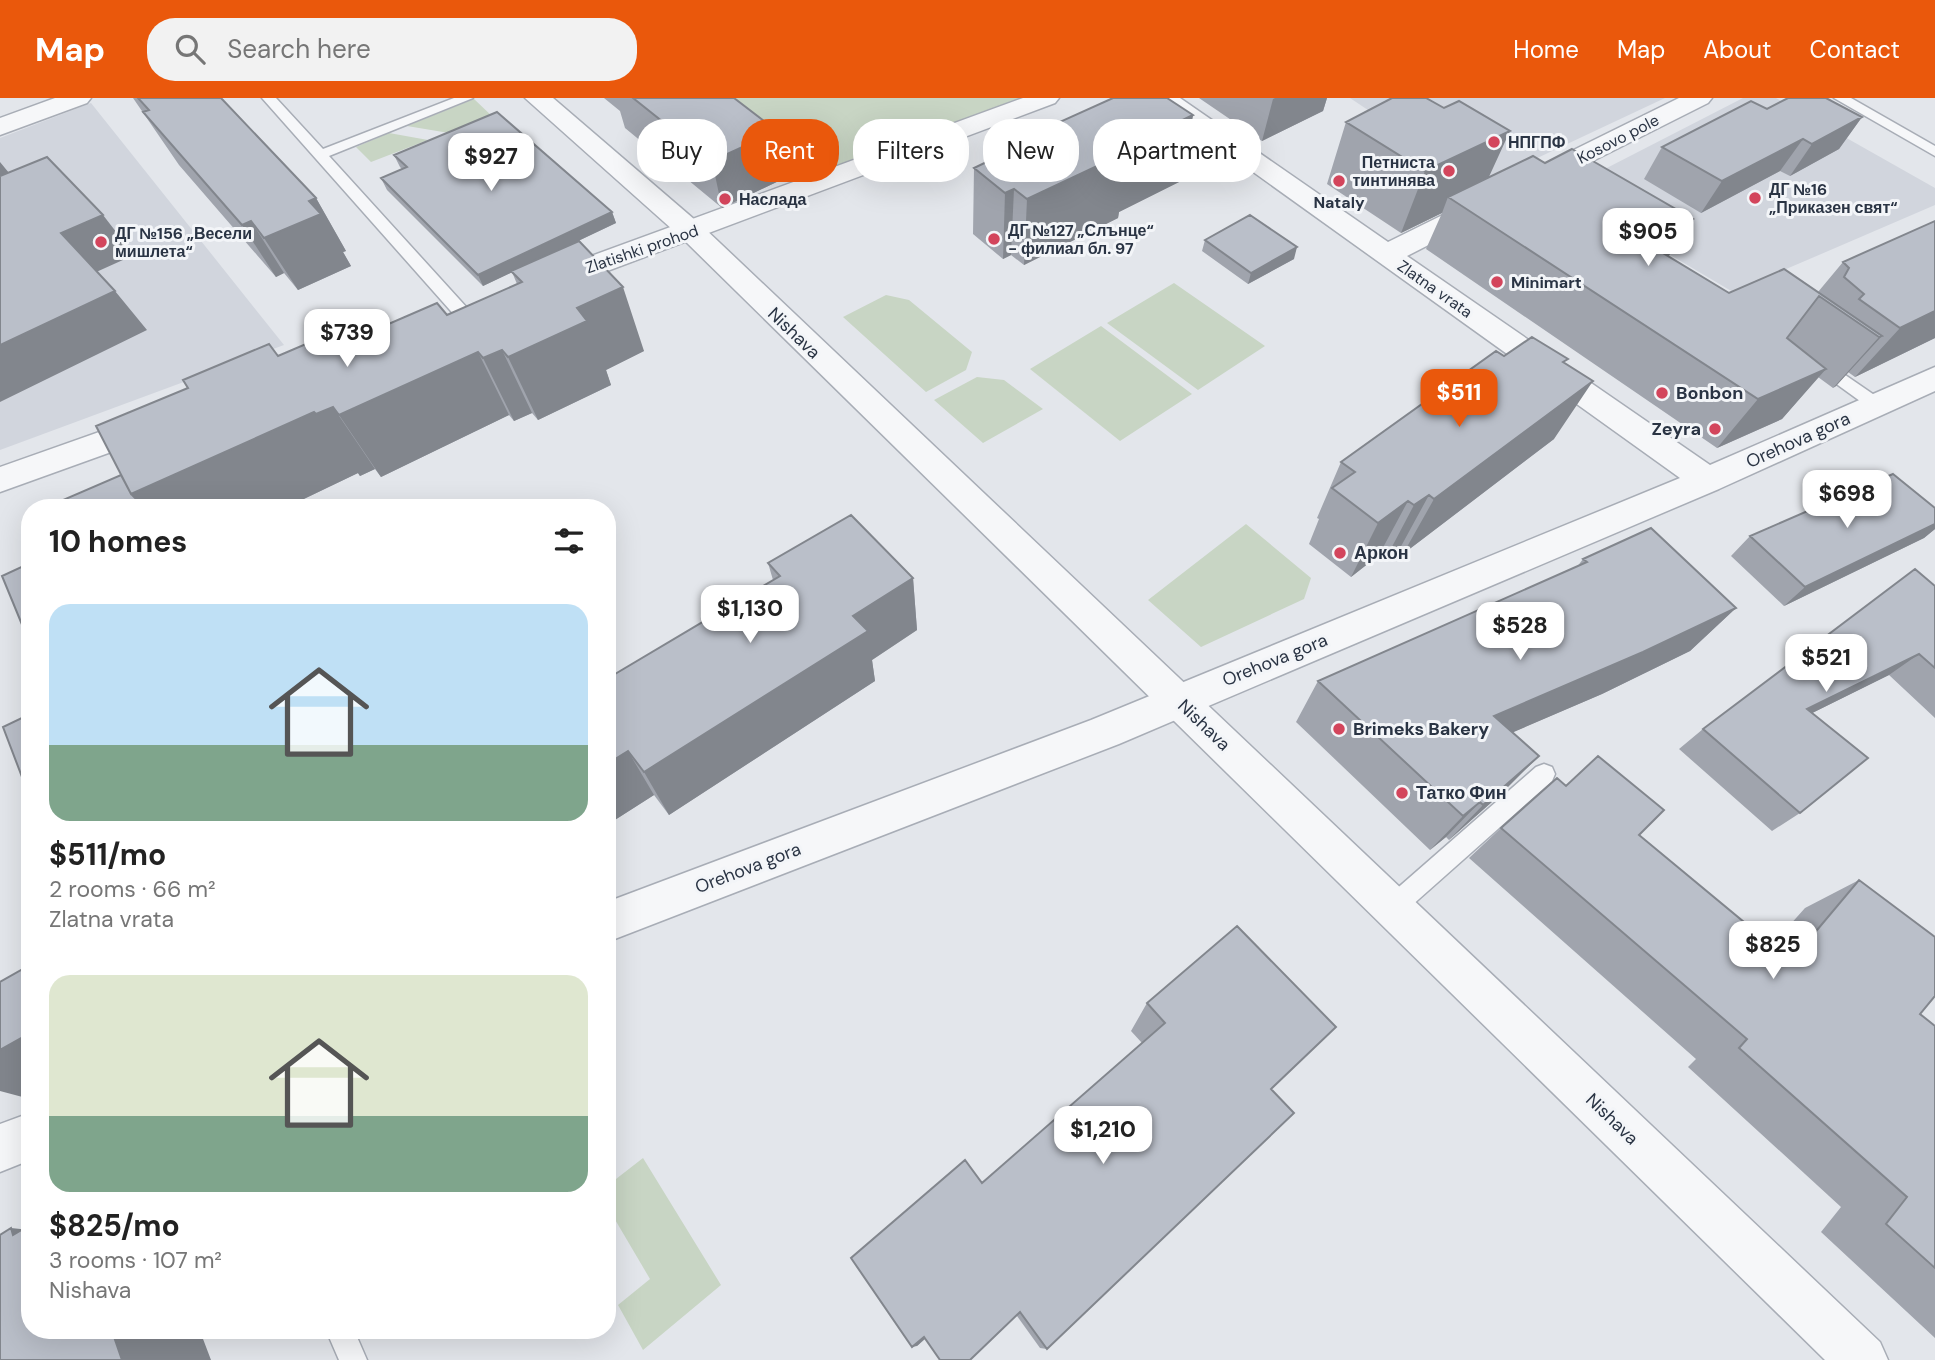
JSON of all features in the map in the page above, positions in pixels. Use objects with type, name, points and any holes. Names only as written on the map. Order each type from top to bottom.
[{"type":"street","points":[[0,127],[78,98]]},
{"type":"street","name":"Nishava","points":[[538,98],[692,232],[1862,1360]]},
{"type":"street","name":"Zlatishki prohod","points":[[530,290],[692,232],[1046,98]]},
{"type":"street","name":"Zlatna vrata","points":[[1163,98],[1707,480]]},
{"type":"street","name":"Kosovo pole","points":[[1385,254],[1699,98]]},
{"type":"street","name":"Orehova gora","points":[[616,919],[1105,732],[1707,480],[1935,378]]},
{"type":"street","points":[[0,480],[180,415]]},
{"type":"street","points":[[0,1148],[21,1140]]},
{"type":"lane","points":[[269,98],[461,315]]},
{"type":"lane","points":[[320,155],[466,98]]},
{"type":"lane","points":[[1841,98],[1935,152]]},
{"type":"lane","points":[[1812,351],[1883,402]]},
{"type":"lane","points":[[1393,907],[1544,774]]},
{"type":"lane","points":[[344,1339],[353,1360]]},
{"type":"shaded area","name":"НПГПФ","points":[[1350,98],[1665,98],[1480,185]]},
{"type":"shaded area","name":"ДГ №16 „Приказен свят“","points":[[1743,98],[1776,98],[1935,188],[1935,205],[1733,292],[1562,191]]},
{"type":"shaded area","name":"ДГ №156 „Весели мишлета“","points":[[91,103],[284,345],[0,450],[0,138]]},
{"type":"green space","points":[[723,98],[1046,98],[991,119],[983,119],[983,122],[969,127],[969,119],[853,119],[853,171],[839,177],[839,119],[741,119],[726,107]]},
{"type":"green space","points":[[474,99],[494,118],[455,134],[407,126]]},
{"type":"green space","points":[[389,133],[428,140],[371,162],[356,147]]},
{"type":"green space","points":[[1174,283],[1265,346],[1198,390],[1107,323]]},
{"type":"green space","points":[[886,295],[909,300],[972,352],[966,370],[926,392],[843,317]]},
{"type":"green space","points":[[1101,326],[1192,394],[1120,441],[1030,369]]},
{"type":"green space","points":[[977,377],[1004,380],[1043,409],[983,443],[934,400]]},
{"type":"green space","points":[[1246,524],[1311,578],[1304,599],[1201,647],[1148,600]]},
{"type":"green space","points":[[643,1158],[721,1285],[643,1350],[618,1305],[650,1279],[616,1221],[616,1179]]},
{"type":"building","points":[[138,98],[221,98],[316,198],[309,201],[321,214],[264,238],[251,221],[242,225],[143,112],[149,110]]},
{"type":"building","points":[[633,98],[734,98],[761,119],[741,119],[741,148],[727,154],[727,119],[659,119]]},
{"type":"building","points":[[1113,98],[1167,98],[1193,115],[1185,119],[1093,119],[1093,168],[1079,175],[1079,119],[1066,119]]},
{"type":"building","points":[[1392,98],[1426,98],[1444,108],[1459,101],[1510,131],[1425,171],[1346,122]]},
{"type":"building","points":[[1788,98],[1826,98],[1862,117],[1812,144],[1803,139],[1722,181],[1662,147],[1751,101],[1767,109]]},
{"type":"building","points":[[497,112],[612,212],[478,275],[381,178],[407,167],[394,155]]},
{"type":"building","points":[[1572,149],[1693,219],[1648,244],[1729,293],[1784,269],[1882,336],[1879,337],[1819,296],[1787,338],[1826,369],[1758,399],[1448,197],[1533,156],[1545,163]]},
{"type":"building","points":[[47,157],[103,215],[61,233],[115,291],[0,345],[0,176]]},
{"type":"building","points":[[983,164],[983,175],[974,168]]},
{"type":"building","points":[[991,182],[1063,182],[1027,199],[1014,189],[1005,193]]},
{"type":"building","points":[[1250,215],[1297,247],[1251,273],[1205,240]]},
{"type":"building","points":[[1935,221],[1935,311],[1900,328],[1859,299],[1864,294],[1844,277],[1849,268],[1843,262]]},
{"type":"building","points":[[579,241],[623,287],[577,308],[587,321],[508,357],[502,350],[483,358],[478,352],[339,415],[333,407],[316,414],[314,412],[131,494],[96,426],[188,388],[183,380],[269,344],[278,356],[355,323],[361,336],[437,303],[447,315],[522,282],[511,271]]},
{"type":"building","points":[[1532,337],[1568,359],[1563,362],[1593,381],[1434,499],[1429,495],[1414,505],[1408,501],[1378,523],[1332,488],[1355,472],[1341,462],[1496,351],[1504,356]]},
{"type":"building","points":[[1893,474],[1935,508],[1935,524],[1805,587],[1750,536]]},
{"type":"building","points":[[121,475],[136,499],[65,499]]},
{"type":"building","points":[[851,515],[913,578],[853,616],[868,631],[644,772],[628,751],[616,758],[616,673],[780,576],[768,563]]},
{"type":"building","points":[[1651,528],[1736,608],[1643,652],[1494,716],[1539,756],[1483,805],[1480,802],[1463,816],[1318,681],[1587,562],[1583,559]]},
{"type":"building","points":[[21,567],[21,622],[2,576]]},
{"type":"building","points":[[1915,569],[1935,586],[1935,668],[1919,654],[1807,709],[1868,758],[1800,813],[1703,729]]},
{"type":"building","points":[[21,718],[21,774],[3,727]]},
{"type":"building","points":[[1598,756],[1664,810],[1639,835],[1791,961],[1859,880],[1935,937],[1935,996],[1920,1014],[1935,1026],[1935,1268],[1886,1224],[1907,1197],[1739,1048],[1747,1039],[1501,828],[1557,778],[1566,786]]},
{"type":"building","points":[[1237,926],[1336,1027],[1271,1089],[1294,1113],[1047,1349],[1020,1312],[970,1360],[940,1360],[924,1337],[912,1347],[851,1258],[965,1160],[982,1183],[1165,1023],[1147,1003]]},
{"type":"building","points":[[21,970],[21,1038],[0,1050],[0,982]]},
{"type":"building","points":[[11,1228],[13,1235],[21,1230],[21,1339],[115,1339],[122,1360],[0,1360],[0,1235]]},
{"type":"place","name":"НПГПФ","points":[[1494,142]]},
{"type":"place","name":"Петниста тинтинява","points":[[1449,171]]},
{"type":"place","name":"Nataly","points":[[1339,181]]},
{"type":"place","name":"ДГ №16 „Приказен свят“","points":[[1755,198]]},
{"type":"place","name":"Наслада","points":[[725,199]]},
{"type":"place","name":"ДГ №127 „Слънце“ - филиал бл. 97","points":[[994,239]]},
{"type":"place","name":"ДГ №156 „Весели мишлета“","points":[[101,242]]},
{"type":"place","name":"Minimart","points":[[1497,282]]},
{"type":"place","name":"Bonbon","points":[[1662,393]]},
{"type":"place","name":"Zeyra","points":[[1715,429]]},
{"type":"place","name":"Аркон","points":[[1340,553]]},
{"type":"place","name":"Brimeks Bakery","points":[[1339,729]]},
{"type":"place","name":"Татко Фин","points":[[1402,793]]}]
